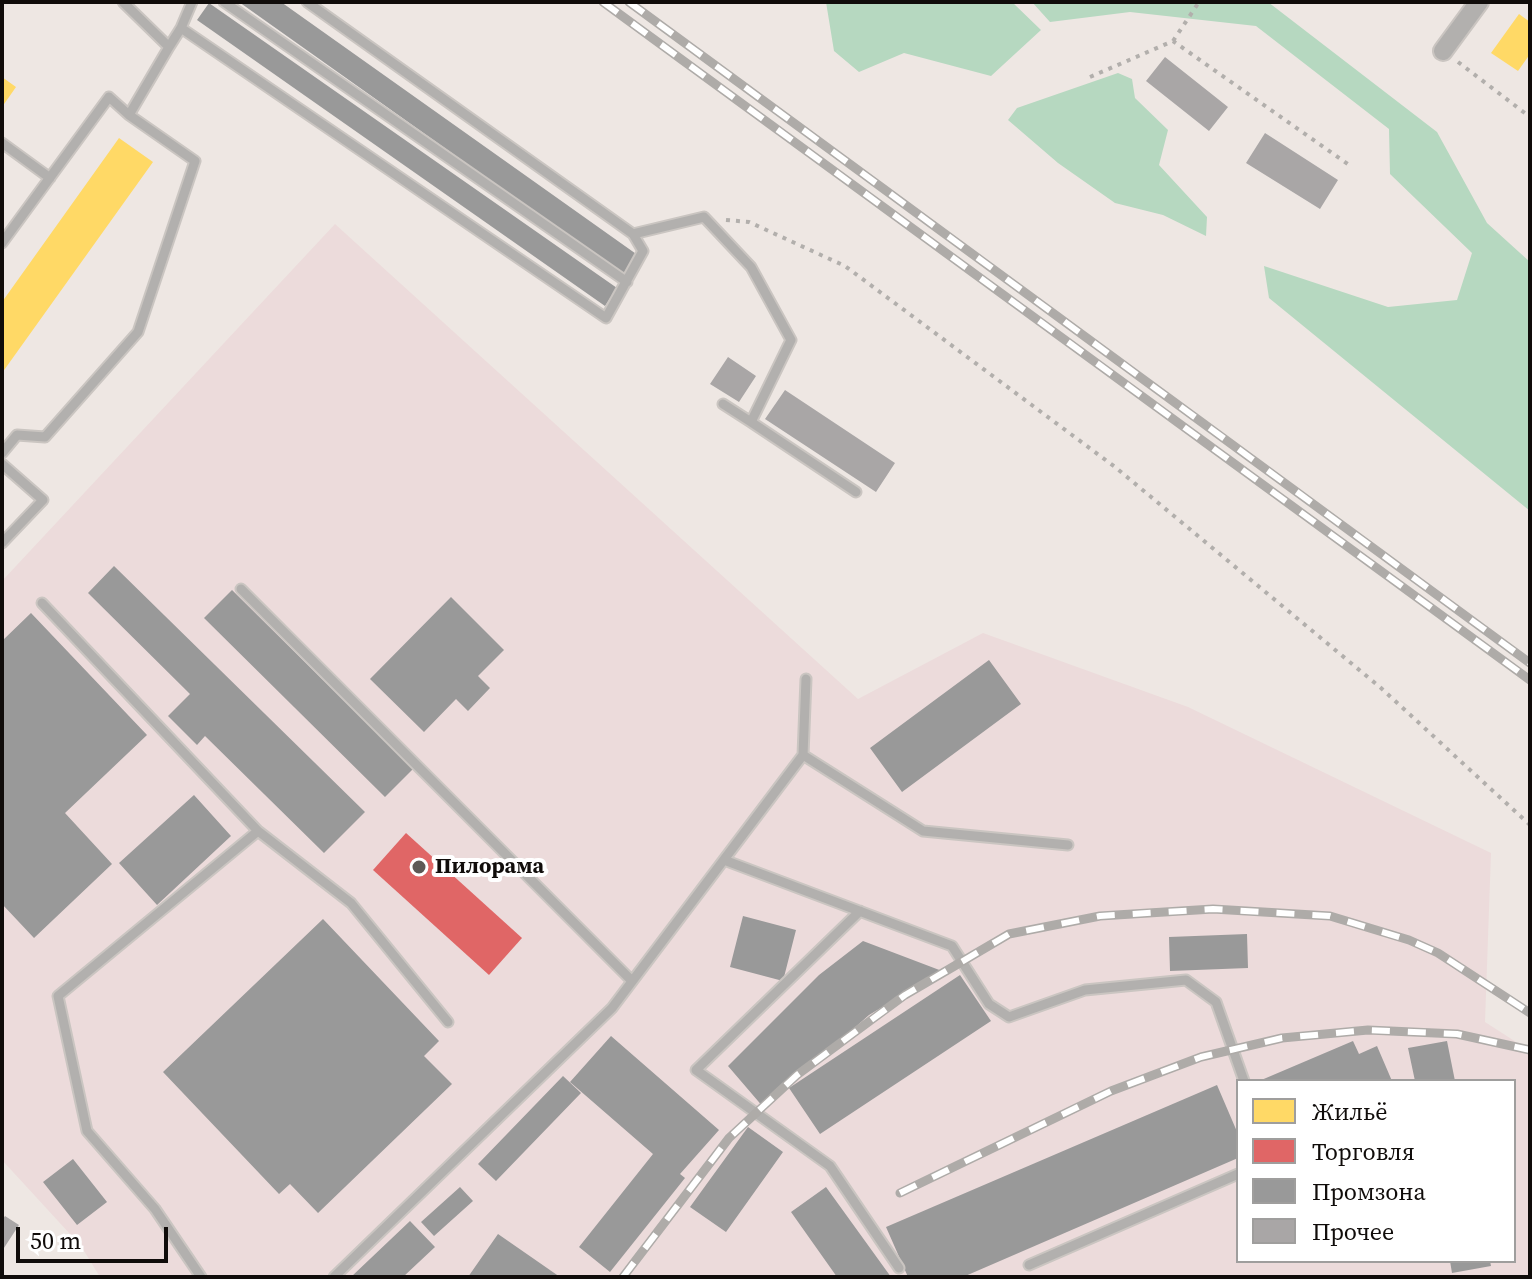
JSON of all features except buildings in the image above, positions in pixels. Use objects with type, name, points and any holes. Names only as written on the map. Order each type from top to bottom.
[{"type":"street","points":[[1443,51],[1479,2]]},
{"type":"lane","points":[[123,2],[169,47]]},
{"type":"lane","points":[[129,115],[181,28],[192,2]]},
{"type":"lane","points":[[224,2],[627,282]]},
{"type":"lane","points":[[181,28],[606,318],[643,251],[633,234],[307,2]]},
{"type":"lane","points":[[2,243],[109,97],[129,115],[195,161],[138,332],[45,437],[17,435],[2,453]]},
{"type":"lane","points":[[2,143],[50,178]]},
{"type":"lane","points":[[633,234],[704,217],[751,267],[791,340],[751,422]]},
{"type":"lane","points":[[723,404],[856,492]]},
{"type":"lane","points":[[2,464],[43,500],[2,543]]},
{"type":"lane","points":[[241,589],[632,981]]},
{"type":"lane","points":[[42,603],[258,831],[351,903],[448,1022]]},
{"type":"lane","points":[[334,1277],[612,1008],[803,755],[806,679]]},
{"type":"lane","points":[[803,755],[923,831],[1068,845]]},
{"type":"lane","points":[[201,1277],[155,1209],[87,1131],[58,996],[258,831]]},
{"type":"lane","points":[[724,860],[952,946],[989,1004],[1009,1017],[1085,990],[1186,980],[1216,1002],[1243,1079]]},
{"type":"lane","points":[[860,911],[696,1070],[830,1166],[899,1268]]},
{"type":"lane","points":[[1029,1265],[1236,1175]]},
{"type":"path","points":[[1090,77],[1173,41],[1199,2]]},
{"type":"path","points":[[1173,41],[1349,165]]},
{"type":"path","points":[[1443,51],[1530,117]]},
{"type":"path","points":[[704,217],[749,222],[845,266],[1115,467],[1381,688],[1530,825]]},
{"type":"shaded area","points":[[335,224],[858,699],[983,633],[1188,707],[1491,853],[1485,1022],[1530,1051],[1530,1277],[100,1277],[81,1246],[2,1160],[2,581]]},
{"type":"green space","points":[[826,2],[1012,2],[1041,30],[991,76],[904,53],[859,72],[834,51]]},
{"type":"green space","points":[[1032,2],[1268,2],[1437,132],[1487,223],[1530,262],[1530,511],[1269,298],[1264,266],[1388,307],[1457,300],[1472,253],[1390,174],[1389,129],[1256,26],[1130,12],[1050,22]]},
{"type":"green space","points":[[1118,73],[1132,79],[1135,98],[1168,130],[1159,165],[1207,217],[1206,236],[1163,215],[1115,203],[1058,163],[1008,120],[1017,108]]},
{"type":"railway","points":[[603,2],[1530,680]]},
{"type":"railway","points":[[629,2],[1530,663]]},
{"type":"railway","points":[[623,1277],[729,1138],[797,1075],[905,995],[1009,934],[1100,916],[1213,909],[1330,916],[1409,940],[1438,953],[1530,1013]]},
{"type":"railway","points":[[900,1193],[1111,1091],[1201,1057],[1282,1038],[1368,1030],[1457,1034],[1530,1050]]},
{"type":"place","name":"Пилорама","points":[[419,867]]}]
